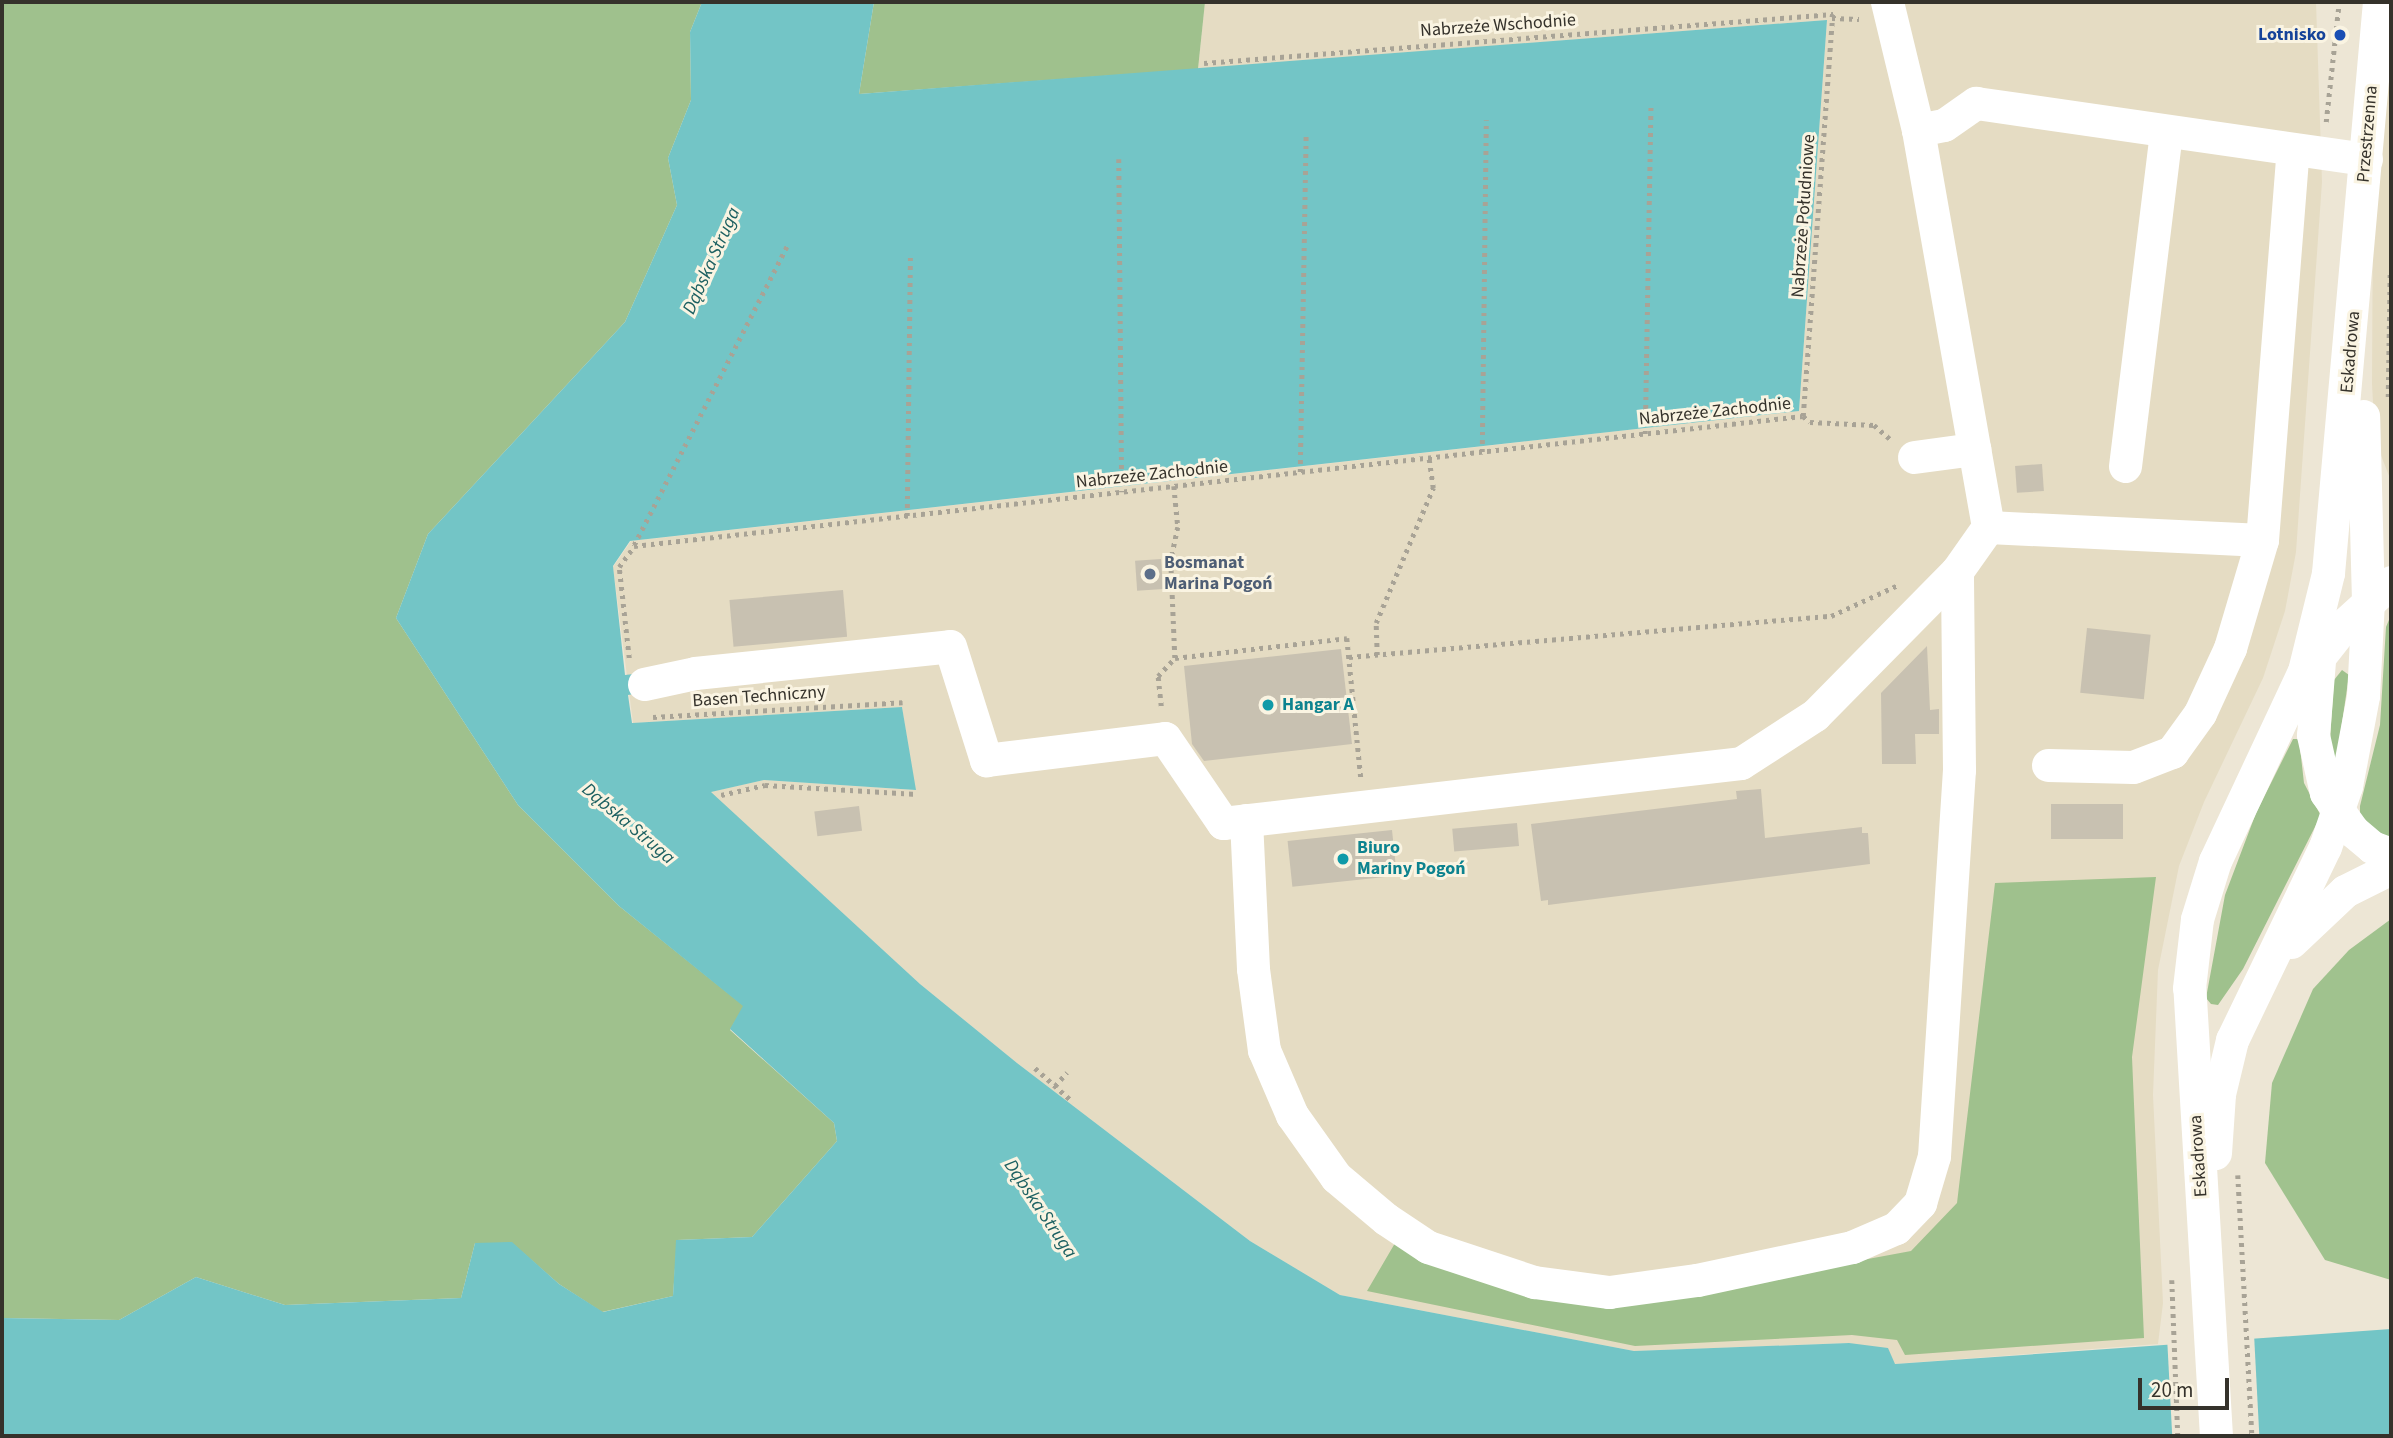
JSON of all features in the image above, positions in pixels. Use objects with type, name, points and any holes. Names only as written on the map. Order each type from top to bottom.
[{"type":"street","points":[[637,678],[950,646],[986,760],[1165,738],[1223,822],[1365,808],[1741,763],[1815,715],[1957,571],[1988,527],[1918,130],[1887,2]]},
{"type":"street","name":"Przestrzenna","points":[[2374,268],[2366,159],[2379,2]]},
{"type":"street","points":[[1918,130],[1944,125],[1976,103],[2366,159]]},
{"type":"street","points":[[2125,466],[2166,132]]},
{"type":"street","points":[[2048,765],[2133,766],[2172,752],[2200,713],[2230,648],[2262,540],[2292,150]]},
{"type":"street","name":"Eskadrowa","points":[[2210,1307],[2219,1094],[2232,1040],[2298,906],[2337,811],[2363,696],[2380,591],[2363,427],[2374,268]]},
{"type":"street","name":"Eskadrowa","points":[[2374,268],[2323,596],[2314,746],[2317,767],[2337,811],[2372,847],[2391,854]]},
{"type":"street","name":"Eskadrowa","points":[[2363,427],[2379,473],[2391,490]]},
{"type":"street","points":[[1914,457],[1974,449]]},
{"type":"street","points":[[1988,527],[2262,540]]},
{"type":"street","points":[[1246,820],[1253,969],[1264,1050],[1292,1115],[1336,1177],[1386,1219],[1428,1247],[1534,1282],[1609,1292],[1697,1280],[1852,1247],[1896,1228],[1920,1203],[1934,1156],[1959,770],[1957,571]]},
{"type":"street","name":"Eskadrowa","points":[[2289,708],[2319,657],[2380,591]]},
{"type":"street","name":"Eskadrowa","points":[[2210,1307],[2189,988],[2197,919],[2216,861],[2304,671],[2323,596]]},
{"type":"street","name":"Eskadrowa","points":[[2252,995],[2309,920],[2345,891],[2391,868]]},
{"type":"street","points":[[2210,1307],[2216,1436]]},
{"type":"path","name":"Nabrzeże Wschodnie","points":[[1205,63],[1833,15],[1832,18]]},
{"type":"path","name":"Nabrzeże Południowe","points":[[1803,416],[1832,18]]},
{"type":"path","points":[[1645,434],[1651,104]]},
{"type":"path","points":[[1482,452],[1486,120]]},
{"type":"path","points":[[1300,472],[1306,136]]},
{"type":"path","points":[[1119,159],[1122,492]]},
{"type":"path","points":[[637,678],[619,567],[634,546],[788,244]]},
{"type":"path","points":[[907,516],[910,255]]},
{"type":"path","points":[[2374,268],[2388,402]]},
{"type":"path","name":"Nabrzeże Zachodnie","points":[[634,546],[1803,416],[1810,422],[1874,425],[1914,457]]},
{"type":"path","points":[[1377,654],[1376,623],[1433,488],[1429,458]]},
{"type":"path","points":[[1174,486],[1178,527],[1171,561],[1175,658]]},
{"type":"path","points":[[1349,657],[1831,616],[1902,583]]},
{"type":"path","points":[[1165,738],[1158,676],[1175,658],[1347,638],[1365,808]]},
{"type":"path","name":"Basen Techniczny","points":[[650,717],[903,702]]},
{"type":"path","points":[[721,795],[765,785],[917,794]]},
{"type":"path","points":[[1035,1068],[1073,1102]]},
{"type":"path","points":[[1055,1086],[1067,1072]]},
{"type":"path","points":[[2237,1167],[2252,1436]]},
{"type":"path","points":[[2172,1304],[2178,1436]]},
{"type":"shaded area","points":[[1205,2],[2316,2],[2322,182],[2296,552],[2285,611],[2263,678],[2204,802],[2179,866],[2158,970],[2153,1095],[2163,1303],[2158,1344],[1894,1364],[1849,1343],[1634,1351],[1340,1295],[1250,1241],[1017,1063],[920,984],[710,792],[764,780],[915,790],[902,707],[633,723],[613,567],[631,541],[1799,411],[1827,20],[1198,69]]},
{"type":"shaded area","points":[[2391,30],[2391,481],[2375,440],[2372,384],[2373,198]]},
{"type":"green space","points":[[2,2],[702,2],[690,32],[691,100],[668,158],[677,205],[625,322],[428,534],[396,618],[518,805],[619,906],[744,1006],[730,1030],[834,1123],[837,1141],[752,1237],[677,1240],[673,1296],[602,1312],[559,1284],[512,1243],[475,1243],[461,1298],[285,1305],[196,1277],[119,1320],[2,1318]]},
{"type":"green space","points":[[874,2],[1205,2],[1198,69],[859,94]]},
{"type":"green space","points":[[2391,615],[2391,838],[2376,832],[2360,814],[2360,806],[2380,725],[2386,627]]},
{"type":"green space","points":[[2342,670],[2349,675],[2336,764],[2330,740],[2334,680]]},
{"type":"green space","points":[[2293,739],[2299,739],[2304,783],[2320,814],[2318,821],[2243,969],[2218,1005],[2211,1004],[2206,998],[2225,895],[2256,813]]},
{"type":"green space","points":[[2156,877],[2132,1057],[2144,1338],[1905,1355],[1897,1340],[1852,1335],[1635,1346],[1367,1291],[1398,1238],[1658,1298],[1911,1251],[1957,1203],[1995,883]]},
{"type":"green space","points":[[2391,919],[2391,1280],[2325,1260],[2265,1163],[2272,1083],[2313,989],[2349,950]]},
{"type":"water","name":"Dąbska Struga","points":[[702,2],[874,2],[859,94],[1827,20],[1799,411],[630,541],[613,566],[625,675],[643,673],[645,692],[628,695],[632,723],[902,707],[916,790],[764,780],[711,792],[920,984],[1017,1063],[1250,1241],[1340,1295],[1634,1351],[1849,1343],[1888,1348],[1895,1364],[2391,1329],[2391,1436],[2,1436],[2,1318],[119,1320],[196,1277],[285,1305],[461,1298],[475,1243],[512,1242],[559,1284],[603,1312],[673,1296],[676,1240],[752,1237],[837,1141],[834,1123],[730,1029],[743,1006],[619,906],[518,805],[396,618],[428,534],[625,322],[677,205],[668,158],[691,100],[690,32]]},
{"type":"pier","points":[[2254,1334],[2259,1436],[2172,1436],[2167,1339]]},
{"type":"building","points":[[2042,464],[2044,491],[2017,493],[2015,466]]},
{"type":"building","points":[[1161,559],[1163,589],[1137,591],[1135,561]]},
{"type":"building","points":[[843,590],[847,637],[734,647],[729,600]]},
{"type":"building","points":[[2087,628],[2151,635],[2144,699],[2080,693]]},
{"type":"building","points":[[1927,646],[1930,710],[1939,709],[1939,734],[1915,734],[1916,764],[1882,764],[1881,693]]},
{"type":"building","name":"Hangar A","points":[[1341,649],[1352,744],[1204,761],[1192,744],[1184,666]]},
{"type":"building","points":[[1761,789],[1765,838],[1862,827],[1862,833],[1868,833],[1870,864],[1548,905],[1548,900],[1541,901],[1531,824],[1737,799],[1736,791]]},
{"type":"building","points":[[2051,804],[2123,804],[2123,839],[2051,839]]},
{"type":"building","points":[[859,806],[862,831],[817,836],[814,811]]},
{"type":"building","points":[[1517,823],[1519,846],[1454,852],[1452,829]]},
{"type":"building","name":"Biuro Mariny Pogoń","points":[[1392,830],[1397,876],[1292,887],[1288,841]]},
{"type":"place","name":"Lotnisko","points":[[2340,35]]},
{"type":"place","name":"Bosmanat Marina Pogoń","points":[[1150,574]]},
{"type":"place","name":"Hangar A","points":[[1268,705]]},
{"type":"place","name":"Biuro Mariny Pogoń","points":[[1343,859]]}]
